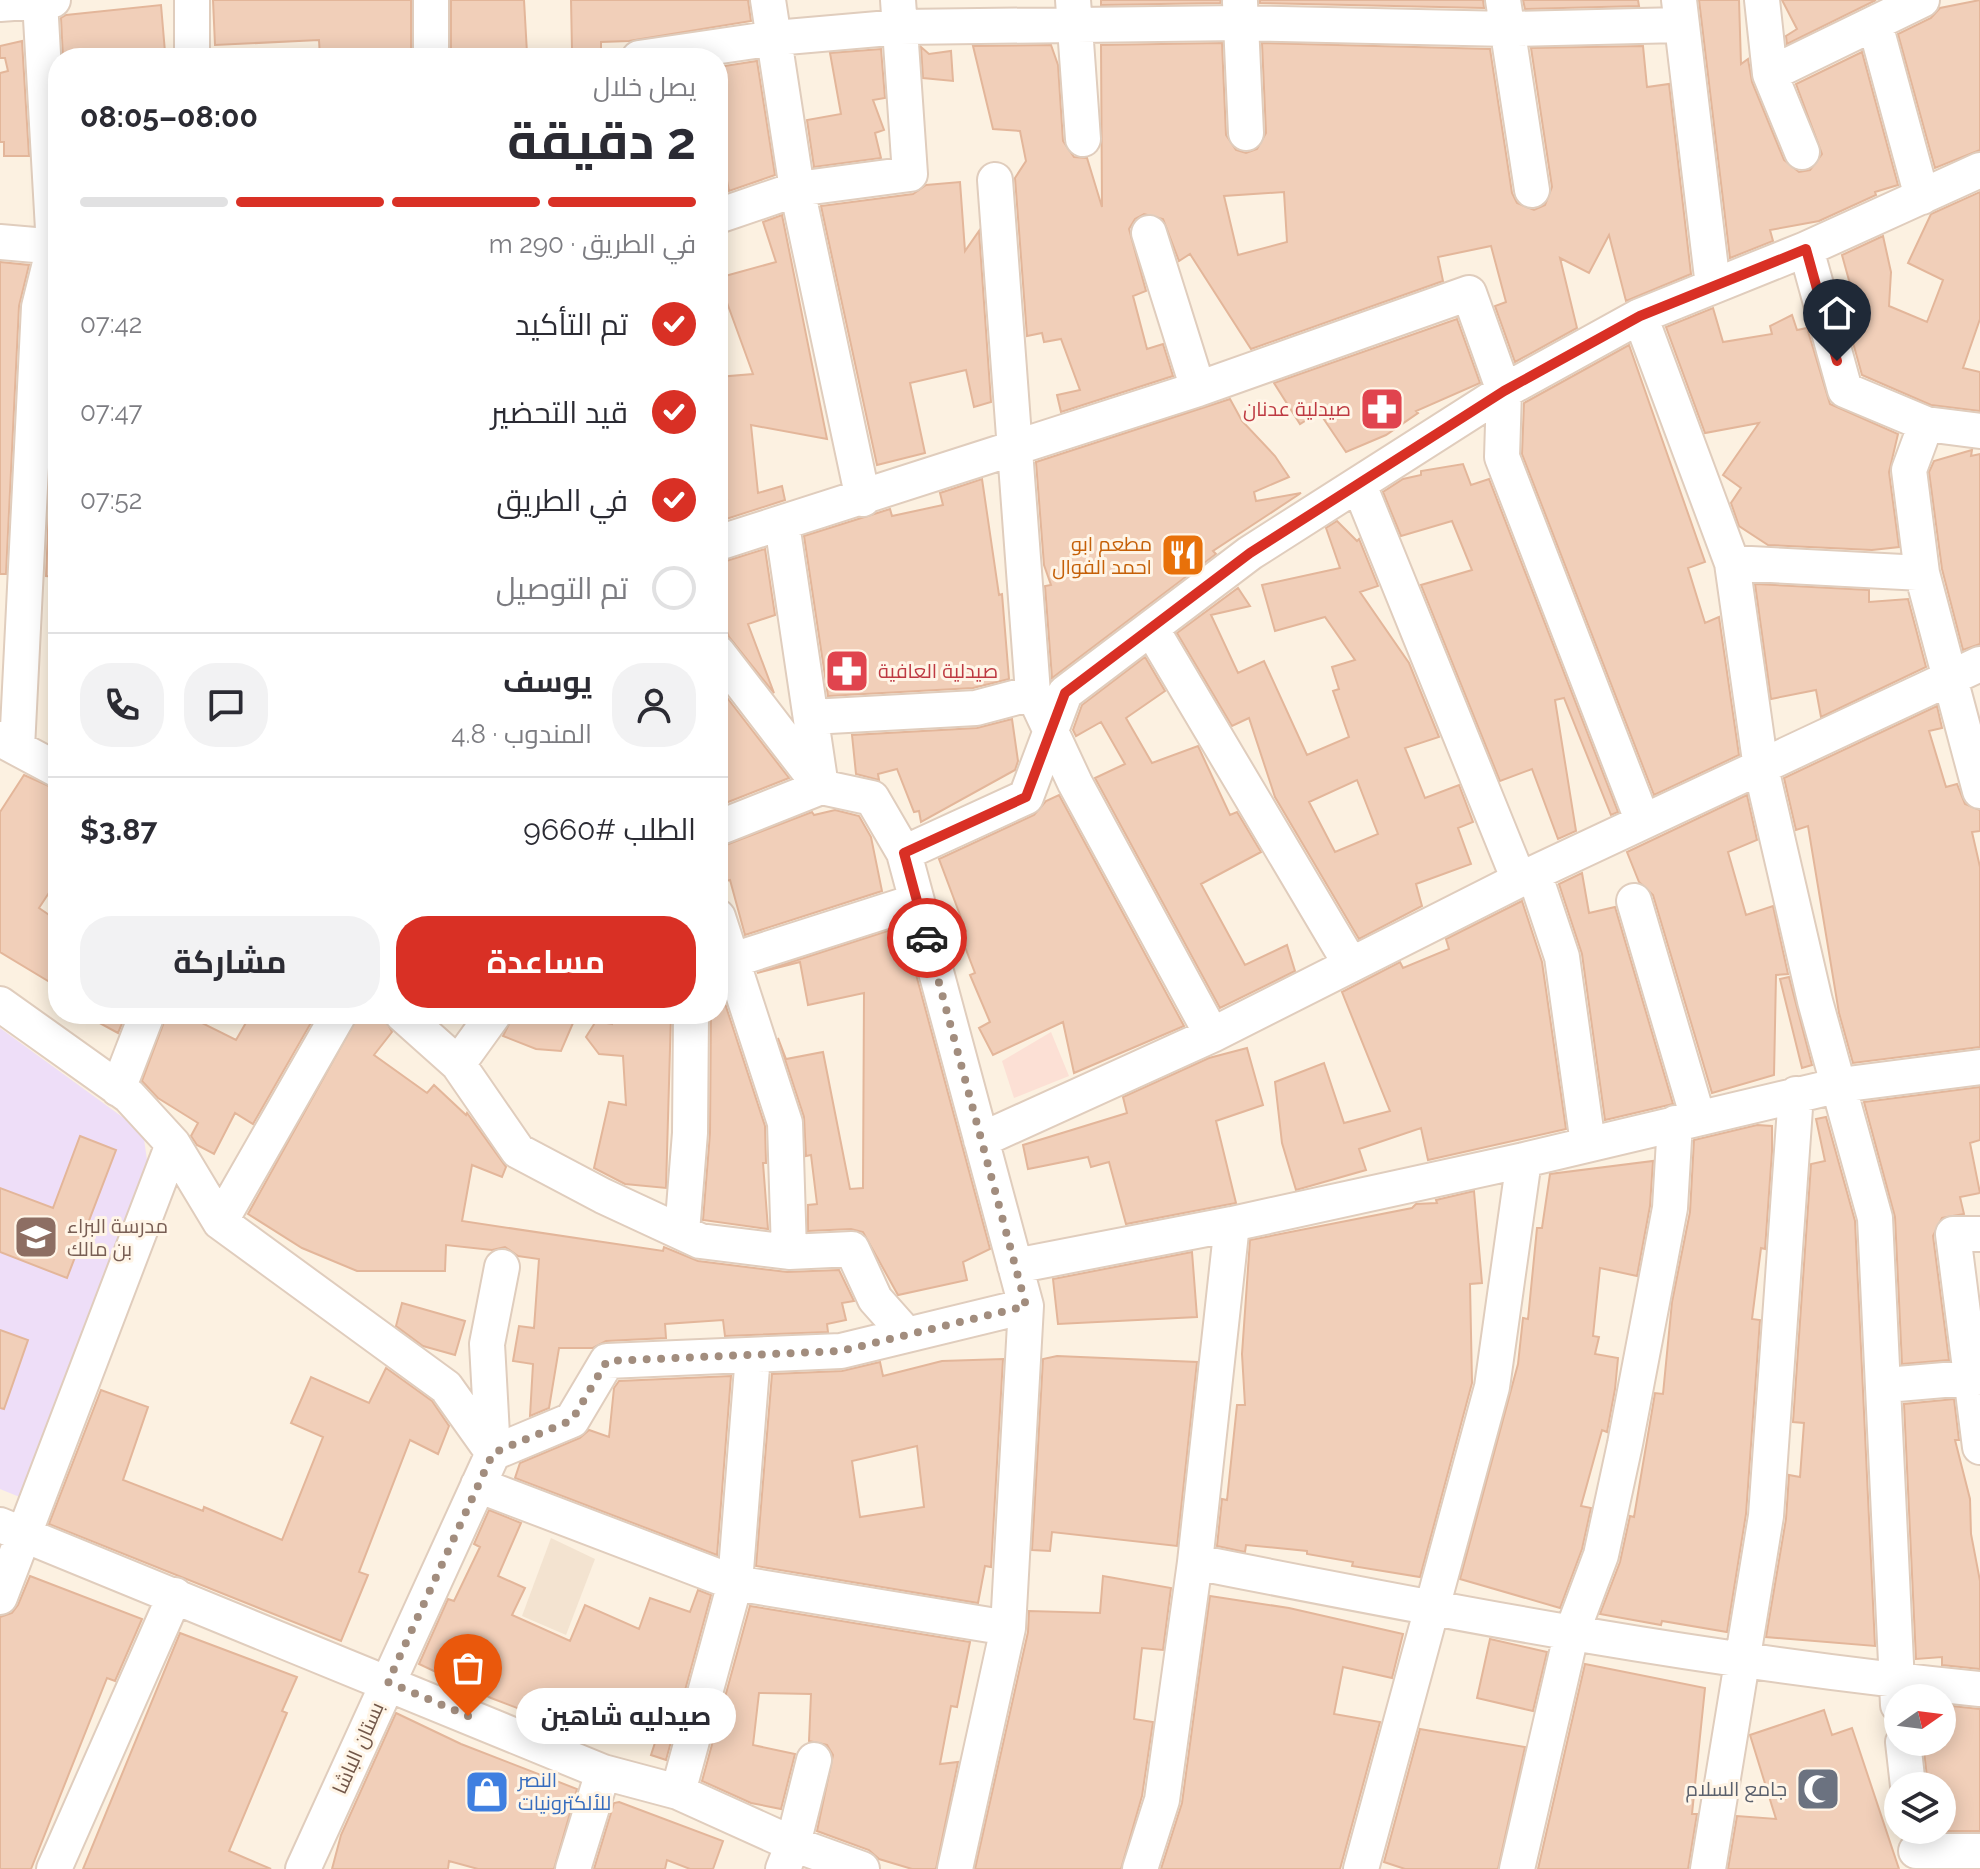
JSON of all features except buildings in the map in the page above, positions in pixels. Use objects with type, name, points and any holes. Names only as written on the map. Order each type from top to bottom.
[{"type":"street","points":[[0,4],[53,0]]},
{"type":"street","points":[[192,0],[192,48]]},
{"type":"street","points":[[431,0],[431,48]]},
{"type":"street","points":[[768,0],[797,189],[863,499]]},
{"type":"street","points":[[1762,0],[1770,74],[1802,152]]},
{"type":"street","points":[[1770,74],[1922,0]]},
{"type":"street","points":[[40,1],[48,124]]},
{"type":"street","points":[[1074,12],[1083,139]]},
{"type":"street","points":[[1240,12],[1246,133]]},
{"type":"street","points":[[728,213],[797,189],[910,174],[899,13]]},
{"type":"street","points":[[707,48],[899,13],[1680,13],[1713,286]]},
{"type":"street","points":[[1506,15],[1532,190]]},
{"type":"street","points":[[1875,24],[1922,197]]},
{"type":"street","points":[[904,853],[1026,797],[1065,693],[1250,553],[1504,391],[1640,316],[1806,249],[1980,170]]},
{"type":"street","points":[[995,180],[1033,693],[1050,734],[1212,1035]]},
{"type":"street","points":[[1149,233],[1198,389]]},
{"type":"street","points":[[0,242],[48,246]]},
{"type":"street","points":[[1806,249],[1845,390],[1926,424],[1980,431]]},
{"type":"street","points":[[48,275],[39,307],[9,744],[48,765]]},
{"type":"street","points":[[728,540],[1198,389],[1469,293],[1504,391],[1502,457],[1643,822]]},
{"type":"street","points":[[1640,316],[1732,563],[1761,768],[1815,1001],[1875,1218],[1886,1385],[1896,1684]]},
{"type":"street","points":[[1926,424],[1909,470],[1922,573],[1947,677],[1980,791]]},
{"type":"street","points":[[1359,485],[1562,957],[1588,1144]]},
{"type":"street","points":[[782,524],[821,787]]},
{"type":"street","points":[[1732,563],[1922,573]]},
{"type":"street","points":[[1151,628],[1351,965]]},
{"type":"street","points":[[981,1140],[1212,1035],[1526,876],[1980,664]]},
{"type":"street","points":[[728,666],[821,787]]},
{"type":"street","points":[[811,717],[976,708],[1033,693]]},
{"type":"street","points":[[728,824],[821,787],[872,798],[904,853],[1026,1306],[1008,1628],[955,1869]]},
{"type":"street","points":[[733,960],[917,901]]},
{"type":"street","points":[[1517,1869],[1571,1635],[1601,1555],[1687,1121],[1634,901]]},
{"type":"street","points":[[728,946],[785,1123],[789,1252]]},
{"type":"street","points":[[0,1004],[118,1089],[173,1144],[220,1222],[446,1387],[493,1453]]},
{"type":"street","points":[[118,1089],[143,1024]]},
{"type":"street","points":[[220,1222],[333,1024]]},
{"type":"street","points":[[413,1024],[458,1064],[518,1151],[603,1196],[700,1241],[789,1252],[852,1249],[875,1299],[907,1335]]},
{"type":"street","points":[[458,1064],[487,1024]]},
{"type":"street","points":[[682,1232],[690,1133],[691,1024]]},
{"type":"street","points":[[1015,1266],[1232,1224],[1524,1160],[1796,1094],[1840,1085],[1980,1067]]},
{"type":"street","points":[[1708,1869],[1766,1516],[1796,1094]]},
{"type":"street","points":[[0,1597],[12,1529],[173,1144]]},
{"type":"street","points":[[1361,1869],[1492,1387],[1524,1160]]},
{"type":"street","points":[[1140,1869],[1162,1800],[1195,1562],[1232,1224]]},
{"type":"street","points":[[1980,1234],[1953,1234],[1974,1378],[1980,1447]]},
{"type":"street","points":[[493,1453],[487,1344],[502,1267]]},
{"type":"street","points":[[493,1453],[572,1420],[607,1361],[841,1351],[1026,1306]]},
{"type":"street","points":[[678,1792],[735,1583],[753,1355]]},
{"type":"street","points":[[1886,1385],[1974,1378]]},
{"type":"street","name":"بستان الباشا","points":[[303,1869],[493,1453]]},
{"type":"street","points":[[478,1485],[735,1583],[1008,1628]]},
{"type":"street","points":[[12,1529],[603,1772],[678,1792],[788,1857],[862,1869]]},
{"type":"street","points":[[1195,1562],[1433,1610],[1884,1691]]},
{"type":"street","points":[[54,1869],[175,1595]]},
{"type":"street","points":[[1956,1690],[1980,1689]]},
{"type":"street","points":[[788,1857],[814,1760]]},
{"type":"street","points":[[573,1869],[603,1772]]},
{"type":"street","points":[[1916,1850],[1980,1851]]},
{"type":"shaded area","points":[[0,1028],[143,1132],[147,1160],[22,1498],[0,1489]]},
{"type":"shaded area","points":[[1051,1032],[1069,1076],[1014,1098],[1002,1061]]},
{"type":"shaded area","points":[[551,1538],[595,1559],[566,1635],[522,1616]]},
{"type":"way so far","points":[[468,1716],[388,1682],[493,1453],[572,1420],[607,1361],[841,1351],[1026,1306],[927,938]]},
{"type":"place","name":"صيدلية عدنان","points":[[1382,409]]},
{"type":"place","name":"مطعم ابو احمد الفوال","points":[[1183,555]]},
{"type":"place","name":"صيدلية العافية","points":[[847,671]]},
{"type":"place","name":"مدرسة البراء بن مالك","points":[[36,1237]]},
{"type":"place","name":"صيدليه شاهين","points":[[468,1716]]},
{"type":"place","name":"جامع السلام","points":[[1818,1789]]},
{"type":"place","name":"النصر للألكترونيات","points":[[487,1792]]},
{"type":"route","points":[[927,938],[904,853],[1026,797],[1065,693],[1250,553],[1504,391],[1640,316],[1806,249],[1837,361]]}]
